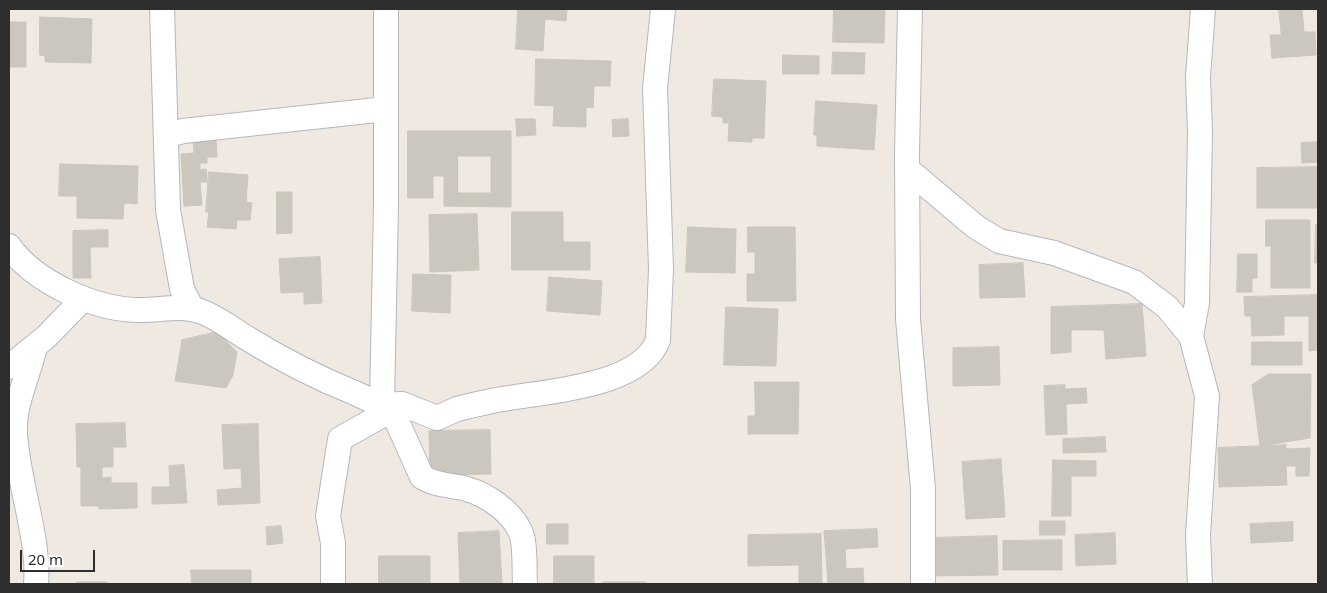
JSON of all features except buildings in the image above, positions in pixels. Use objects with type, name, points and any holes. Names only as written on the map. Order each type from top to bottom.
[{"type":"street","points":[[162,9],[168,210],[182,290],[192,308]]},
{"type":"street","points":[[386,9],[386,109],[392,405],[422,477],[433,484],[468,489],[499,506],[511,517],[521,532],[525,584]]},
{"type":"street","points":[[9,246],[16,256],[50,282],[83,299],[140,311],[173,306],[192,308],[221,320],[287,363],[392,405],[436,418],[457,409],[602,381],[642,362],[651,355],[658,340],[662,269],[655,88],[663,9]]},
{"type":"street","points":[[910,9],[907,169],[908,319],[923,489],[923,584]]},
{"type":"street","points":[[1191,336],[1197,303],[1200,132],[1198,77],[1203,9]]},
{"type":"street","points":[[166,136],[183,131],[386,109]]},
{"type":"street","points":[[907,169],[976,227],[999,241],[1054,253],[1134,282],[1167,307],[1191,336],[1207,396],[1198,535],[1200,584]]},
{"type":"street","points":[[9,367],[35,346],[83,299]]},
{"type":"street","points":[[35,346],[19,400],[15,432],[34,551],[36,584]]},
{"type":"street","points":[[333,584],[333,543],[328,516],[340,439],[392,405]]}]
